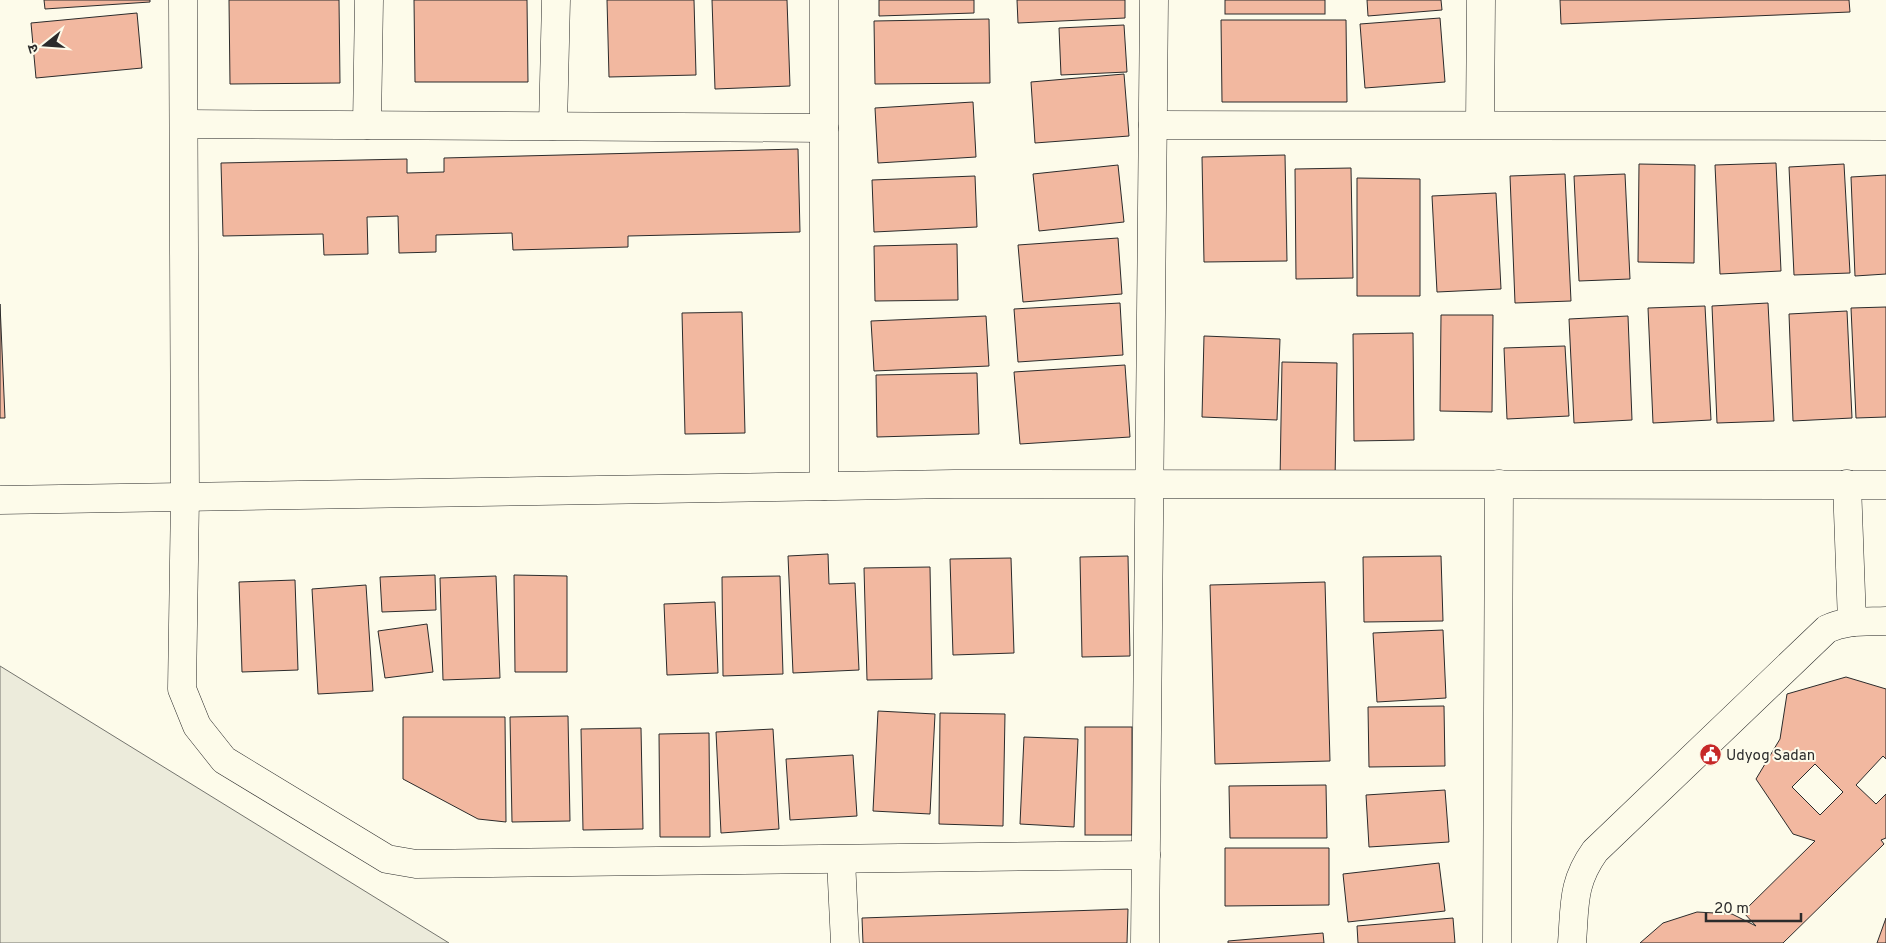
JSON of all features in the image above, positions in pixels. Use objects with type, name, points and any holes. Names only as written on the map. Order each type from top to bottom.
[{"type":"street","points":[[183,0],[185,496],[182,688],[197,726],[224,760],[387,859],[416,864],[1146,855]]},
{"type":"street","points":[[367,125],[369,0]]},
{"type":"street","points":[[552,126],[556,0]]},
{"type":"street","points":[[824,0],[824,486]]},
{"type":"street","points":[[1145,943],[1154,0]]},
{"type":"street","points":[[1480,125],[1481,0]]},
{"type":"street","points":[[184,124],[824,128]]},
{"type":"street","points":[[1153,125],[1886,126]]},
{"type":"street","points":[[1496,943],[1499,484]]},
{"type":"street","points":[[1847,484],[1852,622]]},
{"type":"street","points":[[0,500],[824,486],[1886,484]]},
{"type":"street","points":[[1572,943],[1576,888],[1582,868],[1595,851],[1827,630],[1838,624],[1886,621]]},
{"type":"street","points":[[841,860],[845,943]]},
{"type":"shaded area","points":[[0,666],[449,943],[0,943]]},
{"type":"building","points":[[44,0],[150,0],[150,2],[45,9]]},
{"type":"building","points":[[229,0],[339,0],[340,83],[230,84]]},
{"type":"building","points":[[414,0],[527,0],[528,82],[415,82]]},
{"type":"building","points":[[607,0],[694,0],[696,75],[609,77]]},
{"type":"building","points":[[712,0],[787,0],[790,86],[715,89]]},
{"type":"building","points":[[879,0],[974,0],[974,13],[879,16]]},
{"type":"building","points":[[1017,0],[1125,0],[1125,18],[1018,23]]},
{"type":"building","points":[[1225,0],[1325,0],[1325,14],[1225,14]]},
{"type":"building","points":[[1367,0],[1441,0],[1442,10],[1368,16]]},
{"type":"building","points":[[1560,0],[1849,0],[1850,12],[1561,24]]},
{"type":"building","points":[[137,13],[142,68],[36,78],[31,23]]},
{"type":"building","points":[[1440,18],[1445,82],[1365,88],[1360,24]]},
{"type":"building","points":[[989,19],[990,83],[875,84],[874,21]]},
{"type":"building","points":[[1221,20],[1346,20],[1347,102],[1222,102]]},
{"type":"building","points":[[1124,25],[1127,72],[1061,75],[1059,28]]},
{"type":"building","points":[[1124,74],[1129,136],[1035,143],[1031,82]]},
{"type":"building","points":[[973,102],[976,157],[878,163],[875,108]]},
{"type":"building","points":[[798,149],[800,232],[628,236],[628,247],[513,250],[512,233],[436,235],[436,252],[399,253],[398,216],[367,217],[368,254],[324,255],[323,234],[223,236],[221,163],[407,159],[407,173],[444,172],[444,158]]},
{"type":"building","points":[[1285,155],[1287,261],[1204,262],[1202,157]]},
{"type":"building","points":[[1776,163],[1781,271],[1720,274],[1715,165]]},
{"type":"building","points":[[1639,164],[1695,165],[1694,263],[1638,262]]},
{"type":"building","points":[[1844,164],[1850,273],[1794,275],[1789,167]]},
{"type":"building","points":[[1118,165],[1124,222],[1039,231],[1033,174]]},
{"type":"building","points":[[1351,168],[1353,278],[1296,279],[1295,169]]},
{"type":"building","points":[[1565,174],[1571,301],[1515,303],[1510,176]]},
{"type":"building","points":[[1625,174],[1630,279],[1579,281],[1574,176]]},
{"type":"building","points":[[1886,175],[1886,274],[1855,276],[1851,177]]},
{"type":"building","points":[[975,176],[977,227],[874,232],[872,180]]},
{"type":"building","points":[[1357,178],[1420,179],[1420,296],[1357,296]]},
{"type":"building","points":[[1496,193],[1501,289],[1437,292],[1432,196]]},
{"type":"building","points":[[1118,238],[1122,294],[1023,302],[1018,245]]},
{"type":"building","points":[[957,244],[958,300],[875,301],[874,246]]},
{"type":"building","points":[[1120,303],[1123,355],[1018,362],[1014,309]]},
{"type":"building","points":[[1768,303],[1774,421],[1717,423],[1712,306]]},
{"type":"building","points":[[0,304],[5,418],[0,418]]},
{"type":"building","points":[[1705,306],[1711,420],[1653,423],[1648,308]]},
{"type":"building","points":[[1886,307],[1886,417],[1856,418],[1851,308]]},
{"type":"building","points":[[1847,311],[1852,418],[1793,421],[1789,314]]},
{"type":"building","points":[[742,312],[745,433],[685,434],[682,313]]},
{"type":"building","points":[[1441,315],[1493,315],[1492,412],[1440,411]]},
{"type":"building","points":[[986,316],[989,366],[874,371],[871,321]]},
{"type":"building","points":[[1628,316],[1632,420],[1574,423],[1569,319]]},
{"type":"building","points":[[1413,333],[1414,440],[1354,441],[1353,334]]},
{"type":"building","points":[[1204,336],[1280,339],[1277,420],[1202,417]]},
{"type":"building","points":[[1565,346],[1569,416],[1507,419],[1504,348]]},
{"type":"building","points":[[1282,362],[1337,363],[1335,481],[1280,480]]},
{"type":"building","points":[[1125,365],[1130,437],[1020,444],[1014,372]]},
{"type":"building","points":[[977,373],[979,434],[877,437],[876,375]]},
{"type":"building","points":[[828,554],[829,584],[855,583],[859,670],[793,673],[788,556]]},
{"type":"building","points":[[1128,556],[1130,656],[1082,657],[1080,557]]},
{"type":"building","points":[[1441,556],[1443,621],[1364,622],[1363,557]]},
{"type":"building","points":[[1011,558],[1014,653],[953,655],[950,559]]},
{"type":"building","points":[[930,567],[932,679],[867,680],[864,568]]},
{"type":"building","points":[[435,575],[436,610],[382,612],[380,577]]},
{"type":"building","points":[[514,575],[567,576],[567,672],[515,672]]},
{"type":"building","points":[[496,576],[500,678],[443,680],[440,578]]},
{"type":"building","points":[[780,576],[783,674],[723,676],[722,577]]},
{"type":"building","points":[[295,580],[298,670],[242,672],[239,582]]},
{"type":"building","points":[[1325,582],[1330,761],[1215,764],[1210,585]]},
{"type":"building","points":[[366,585],[373,691],[318,694],[312,589]]},
{"type":"building","points":[[715,602],[718,673],[667,675],[664,604]]},
{"type":"building","points":[[427,624],[433,672],[385,678],[378,631]]},
{"type":"building","points":[[1443,630],[1446,698],[1377,702],[1373,633]]},
{"type":"building","points":[[1846,677],[1886,689],[1886,759],[1883,756],[1856,785],[1876,804],[1886,794],[1886,838],[1881,840],[1884,844],[1783,943],[1640,943],[1663,923],[1697,912],[1732,914],[1756,926],[1743,912],[1815,841],[1793,834],[1756,779],[1780,739],[1787,694]],"holes":[[[1815,764],[1843,792],[1820,815],[1792,787]]]},
{"type":"building","points":[[1444,706],[1445,766],[1369,767],[1368,707]]},
{"type":"building","points":[[878,711],[935,714],[930,814],[873,811]]},
{"type":"building","points":[[940,713],[1005,714],[1003,826],[939,824]]},
{"type":"building","points":[[568,716],[570,821],[512,822],[510,717]]},
{"type":"building","points":[[403,717],[505,717],[506,822],[478,819],[403,779]]},
{"type":"building","points":[[1085,727],[1132,727],[1132,835],[1085,835]]},
{"type":"building","points":[[641,728],[643,829],[583,830],[581,729]]},
{"type":"building","points":[[773,729],[779,829],[721,833],[716,732]]},
{"type":"building","points":[[709,733],[710,837],[660,837],[659,734]]},
{"type":"building","points":[[1024,737],[1078,739],[1074,827],[1020,824]]},
{"type":"building","points":[[853,755],[857,816],[790,820],[786,759]]},
{"type":"building","points":[[1326,785],[1327,838],[1230,838],[1229,786]]},
{"type":"building","points":[[1445,790],[1449,842],[1369,847],[1366,795]]},
{"type":"building","points":[[1225,848],[1329,848],[1329,905],[1225,906]]},
{"type":"building","points":[[1439,863],[1445,911],[1348,922],[1343,874]]},
{"type":"building","points":[[1128,909],[1127,943],[863,943],[862,918]]},
{"type":"building","points":[[1453,918],[1455,943],[1358,943],[1357,926]]},
{"type":"building","points":[[1886,918],[1886,943],[1877,943]]},
{"type":"building","points":[[1323,933],[1324,943],[1228,943],[1228,941]]},
{"type":"place","name":"Udyog Sadan","points":[[1710,755]]}]
